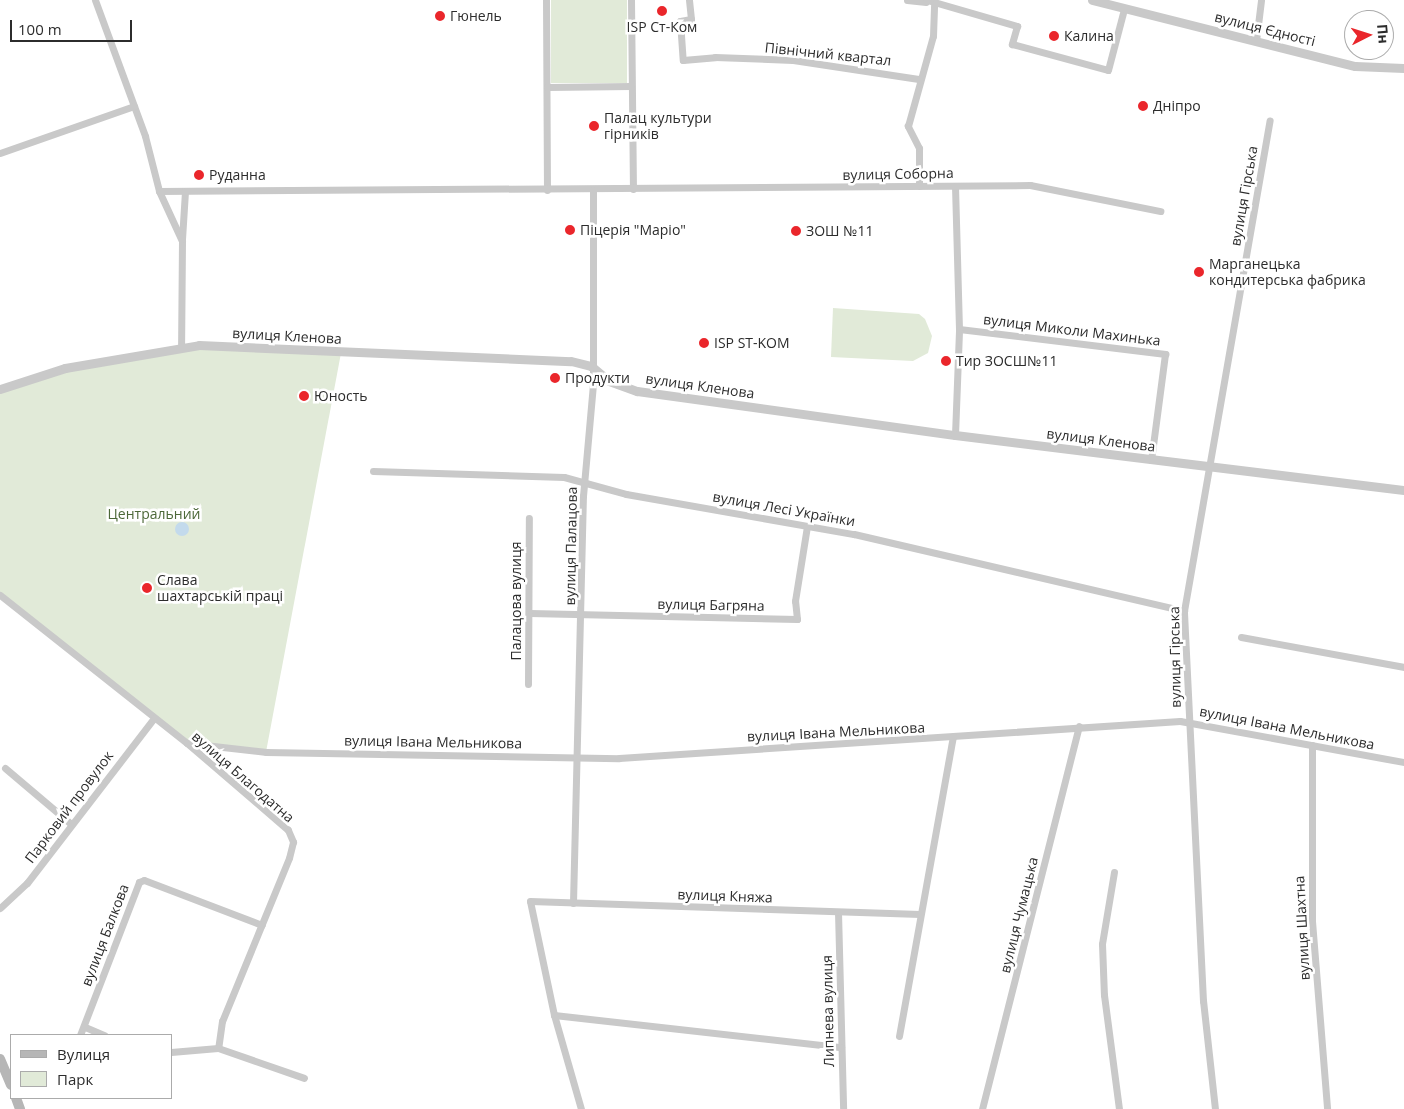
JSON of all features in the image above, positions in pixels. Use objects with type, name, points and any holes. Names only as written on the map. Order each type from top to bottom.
[{"type":"main road","points":[[0,1059],[10,1084]]},
{"type":"street","points":[[95,0],[134,106],[159,191],[182,241]]},
{"type":"street","points":[[546,0],[547,190]]},
{"type":"street","points":[[631,0],[633,190]]},
{"type":"street","name":"Північний квартал","points":[[689,0],[691,19],[680,21],[683,60],[715,57],[792,60],[919,79]]},
{"type":"street","points":[[907,0],[927,1],[1017,26],[1012,44],[1108,70],[1124,9]]},
{"type":"street","name":"вулиця Єдності","points":[[1092,0],[1355,66],[1404,68]]},
{"type":"street","points":[[1256,42],[1261,0]]},
{"type":"street","points":[[919,186],[919,148],[908,126],[919,79],[933,36],[934,4]]},
{"type":"street","points":[[547,87],[631,86]]},
{"type":"street","points":[[0,153],[134,106]]},
{"type":"street","name":"вулиця Гірська","points":[[1215,1109],[1204,1001],[1188,722],[1184,611],[1270,120]]},
{"type":"street","name":"вулиця Соборна","points":[[159,191],[633,190],[1030,185],[1160,211]]},
{"type":"street","points":[[955,186],[959,329],[955,435]]},
{"type":"street","name":"вулиця Палацова","points":[[573,903],[583,614],[584,481],[593,385],[591,366],[593,190]]},
{"type":"street","points":[[181,348],[182,241],[185,191]]},
{"type":"street","name":"вулиця Миколи Махинька","points":[[959,329],[1165,354],[1150,460]]},
{"type":"street","name":"вулиця Кленова","points":[[0,389],[65,368],[199,345],[571,361],[591,366],[609,381],[637,391],[955,435],[1404,490]]},
{"type":"street","name":"вулиця Лесі Українки","points":[[373,471],[564,477],[626,494],[807,526],[1184,611]]},
{"type":"street","name":"Палацова вулиця","points":[[528,684],[530,613],[529,518]]},
{"type":"street","name":"вулиця Багряна","points":[[530,613],[798,619],[795,601],[807,526]]},
{"type":"street","name":"вулиця Благодатна","points":[[0,596],[187,743],[288,830],[293,842],[262,925],[222,1021],[218,1048]]},
{"type":"street","points":[[1241,637],[1404,667]]},
{"type":"street","name":"Парковий провулок","points":[[0,908],[26,884],[154,718]]},
{"type":"street","name":"вулиця Івана Мельникова","points":[[187,743],[266,752],[619,758],[953,737],[1079,726],[1188,722],[1404,762]]},
{"type":"street","name":"вулиця Чумацька","points":[[982,1109],[1079,726]]},
{"type":"street","points":[[898,1036],[953,737]]},
{"type":"street","name":"вулиця Шахтна","points":[[1312,745],[1312,921],[1327,1109]]},
{"type":"street","points":[[5,768],[71,824]]},
{"type":"street","points":[[1114,872],[1102,944],[1104,994],[1119,1109]]},
{"type":"street","name":"вулиця Балкова","points":[[81,1034],[85,1027],[139,882],[144,880],[262,925]]},
{"type":"street","name":"вулиця Княжа","points":[[554,1015],[530,901],[920,914]]},
{"type":"street","name":"Липнева вулиця","points":[[838,912],[843,1109]]},
{"type":"street","points":[[581,1109],[554,1015],[841,1048]]},
{"type":"street","points":[[85,1027],[102,1034]]},
{"type":"street","points":[[172,1052],[218,1048],[304,1078]]},
{"type":"green space","points":[[551,0],[627,0],[627,83],[551,83]]},
{"type":"green space","points":[[833,308],[919,314],[925,319],[932,336],[928,353],[913,361],[831,357]]},
{"type":"green space","name":"Центральний","points":[[199,345],[341,353],[266,752],[187,743],[0,595],[0,389],[65,368]]},
{"type":"water","points":[[179,522],[185,522],[189,529],[185,536],[179,536],[175,532],[175,526]]},
{"type":"place","name":"ISP Ст-Ком","points":[[662,11]]},
{"type":"place","name":"Гюнель","points":[[440,16]]},
{"type":"place","name":"Калина","points":[[1054,36]]},
{"type":"place","name":"Дніпро","points":[[1143,106]]},
{"type":"place","name":"Палац культури гірників","points":[[594,126]]},
{"type":"place","name":"Руданна","points":[[199,175]]},
{"type":"place","name":"Піцерія \"Маріо\"","points":[[570,230]]},
{"type":"place","name":"ЗОШ №11","points":[[796,231]]},
{"type":"place","name":"Марганецька кондитерська фабрика","points":[[1199,272]]},
{"type":"place","name":"ISP ST-KOM","points":[[704,343]]},
{"type":"place","name":"Тир ЗОСШ№11","points":[[946,361]]},
{"type":"place","name":"Продукти","points":[[555,378]]},
{"type":"place","name":"Юность","points":[[304,396]]},
{"type":"place","name":"Слава шахтарській праці","points":[[147,588]]}]
